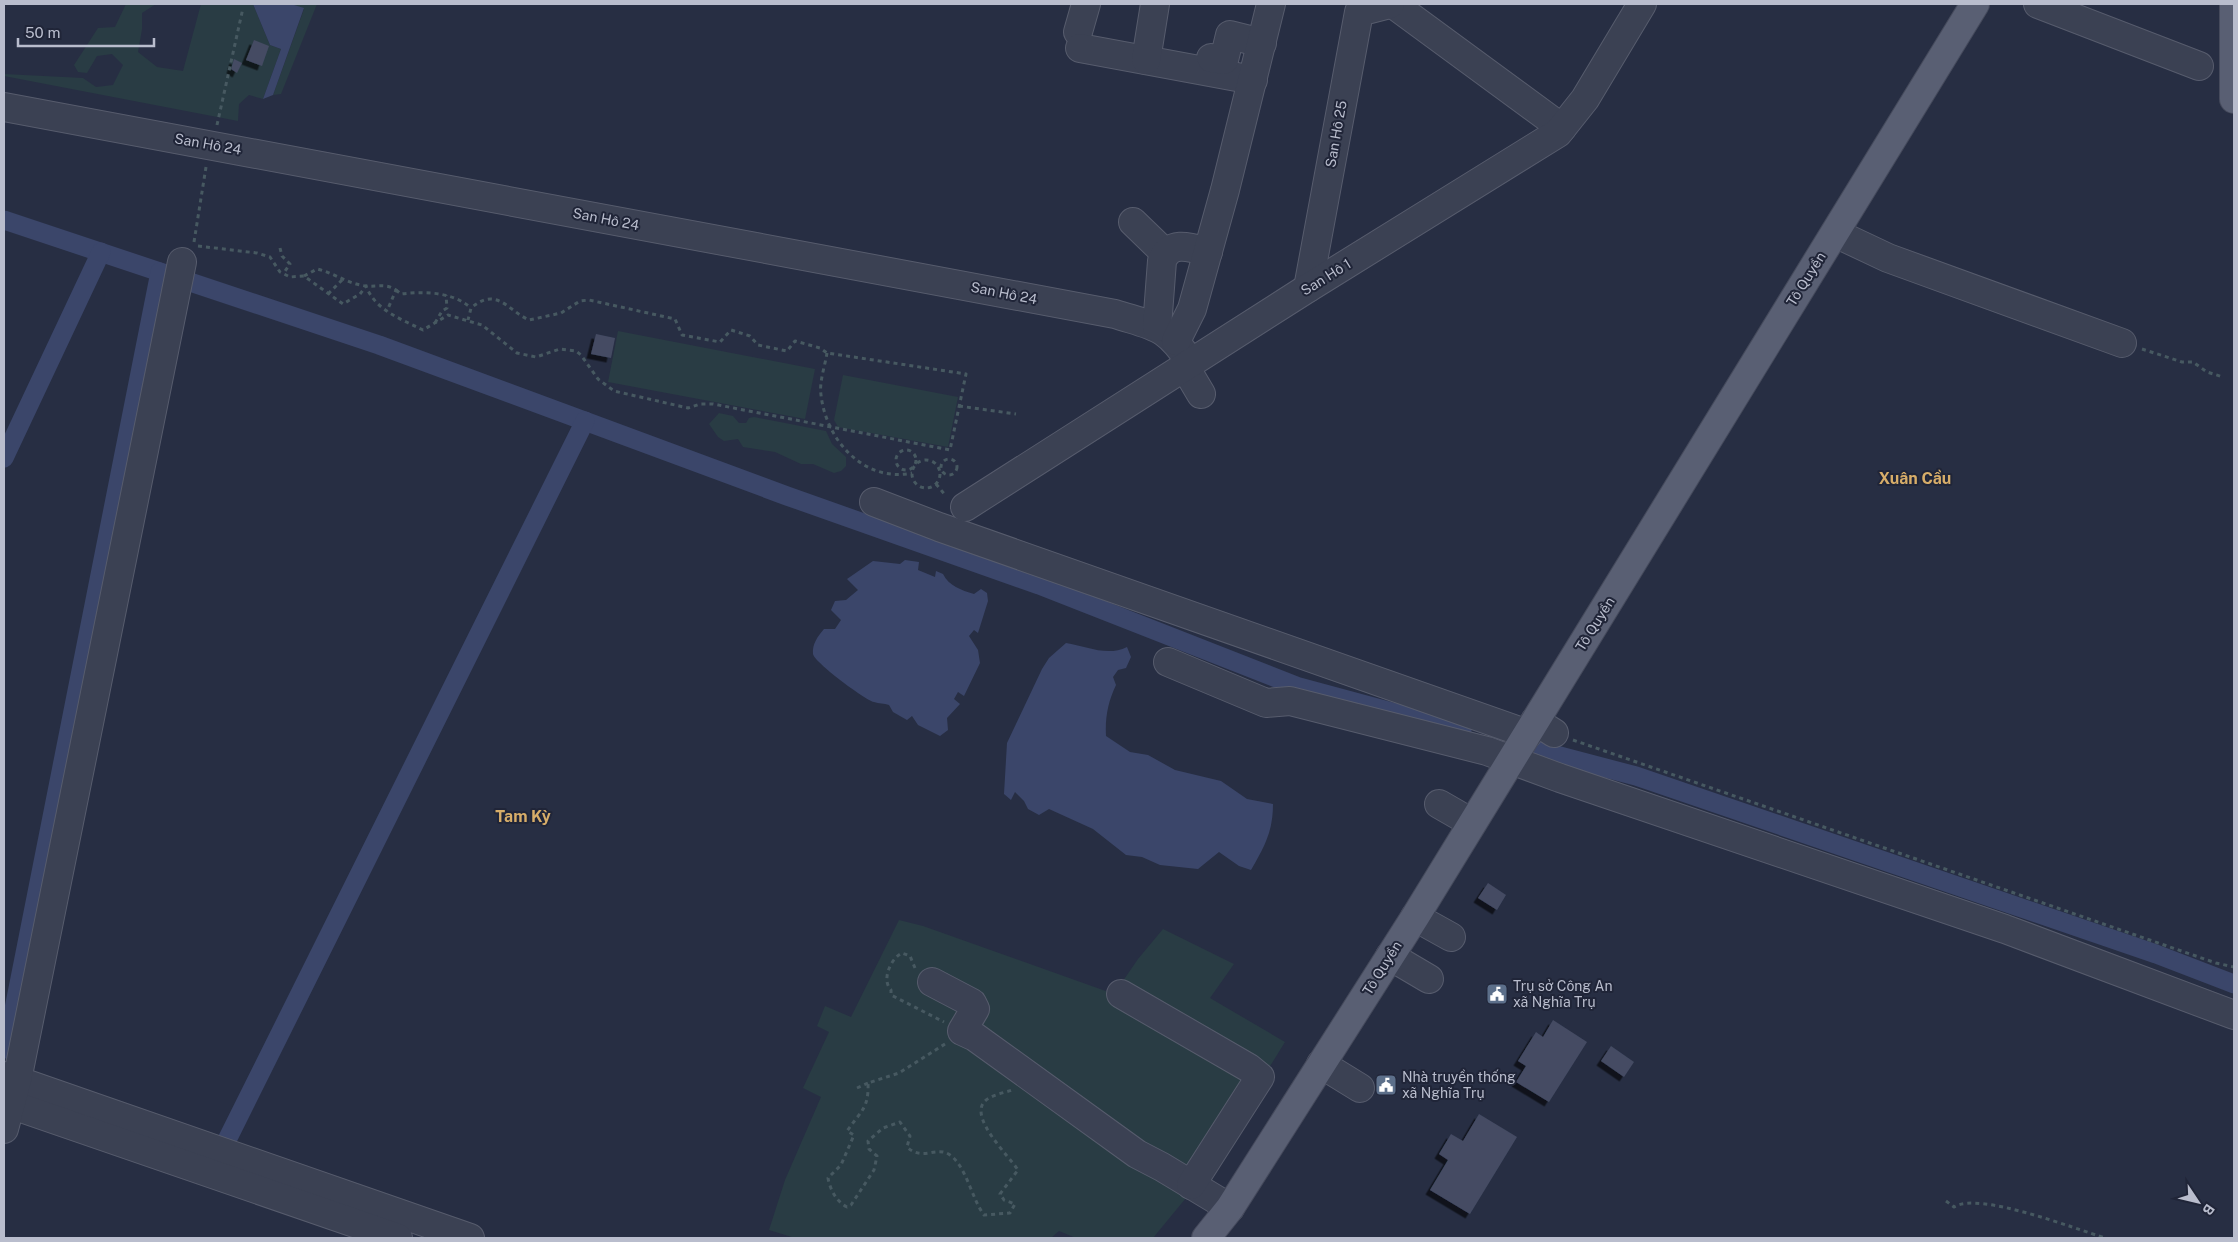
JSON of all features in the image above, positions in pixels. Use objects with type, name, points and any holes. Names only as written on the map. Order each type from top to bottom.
[{"type":"main road","name":"Tô Quyền","points":[[1206,1238],[1230,1208],[1390,956],[1511,760],[1539,729],[1835,232],[1974,4]]},
{"type":"main road","points":[[2234,4],[2234,99]]},
{"type":"street","points":[[1086,4],[1079,40],[1146,60],[1252,80]]},
{"type":"street","points":[[1146,60],[1155,4]]},
{"type":"street","points":[[1177,350],[1192,309],[1208,252],[1271,4]]},
{"type":"street","name":"San Hô 25","points":[[1308,288],[1358,12],[1391,4],[1562,128]]},
{"type":"street","name":"San Hô 1","points":[[956,501],[1177,350],[1308,288],[1558,133],[1585,99],[1642,4]]},
{"type":"street","points":[[2038,4],[2199,66]]},
{"type":"street","points":[[1211,58],[1224,60],[1230,35],[1262,43]]},
{"type":"street","name":"San Hô 24","points":[[4,107],[1115,314],[1177,350]]},
{"type":"street","points":[[1133,222],[1165,253]]},
{"type":"street","points":[[1835,232],[1888,258],[2122,343]]},
{"type":"street","points":[[1201,394],[1177,350],[1162,261],[1165,253],[1174,247],[1188,246],[1208,252]]},
{"type":"street","points":[[7,1098],[179,274]]},
{"type":"street","points":[[874,502],[940,527],[1539,729]]},
{"type":"street","points":[[1168,662],[1266,703],[1290,701],[1487,751],[2005,929],[2234,1014]]},
{"type":"street","points":[[1439,804],[1472,823]]},
{"type":"street","points":[[1415,916],[1451,938]]},
{"type":"street","points":[[1390,956],[1429,979]]},
{"type":"street","points":[[932,982],[972,1003],[976,1009],[962,1031],[975,1038],[1137,1154],[1230,1208]]},
{"type":"street","points":[[1121,994],[1249,1068],[1260,1077],[1191,1185]]},
{"type":"street","points":[[1321,1064],[1360,1088]]},
{"type":"street","points":[[7,1098],[398,1238]]},
{"type":"street","points":[[7,1098],[470,1238]]},
{"type":"path","points":[[217,126],[243,8]]},
{"type":"path","points":[[206,167],[192,240],[204,248],[256,253],[270,257],[283,274],[290,277],[304,276],[317,269],[366,286],[389,284],[401,294],[418,292],[446,296],[463,301],[471,308]]},
{"type":"path","points":[[280,248],[282,256],[290,264],[283,274]]},
{"type":"path","points":[[304,276],[343,304],[360,294],[366,286]]},
{"type":"path","points":[[328,294],[342,278]]},
{"type":"path","points":[[366,286],[370,296],[387,311],[398,319],[423,330],[448,315],[482,325],[516,353],[536,357],[560,349],[576,351],[603,385],[632,396],[688,408],[700,404],[713,404],[950,450],[966,374],[827,353],[820,348],[795,341],[787,351],[758,345],[750,336],[730,330],[720,342],[682,335],[675,318],[588,300],[580,301],[562,313],[529,320],[494,299],[478,302],[471,308],[468,320]]},
{"type":"path","points":[[387,311],[396,290]]},
{"type":"path","points":[[435,324],[442,311],[446,308],[446,296]]},
{"type":"path","points":[[2122,343],[2182,362],[2193,362],[2207,372],[2223,377]]},
{"type":"path","points":[[827,353],[820,393],[830,426],[841,446],[867,467],[877,472],[891,475],[912,473]]},
{"type":"path","points":[[959,406],[1016,414]]},
{"type":"path","points":[[914,465],[912,473],[915,483],[918,486],[927,488],[936,484],[940,476],[940,468],[944,461],[949,459],[954,461],[957,466],[956,472],[950,476],[945,475],[940,468],[936,463],[928,459],[918,461],[914,465],[910,469],[900,469],[896,461],[897,454],[903,451],[910,451],[915,458],[914,465]]},
{"type":"path","points":[[936,484],[956,501]]},
{"type":"path","points":[[1539,729],[2216,963],[2234,967]]},
{"type":"path","points":[[857,1088],[899,1072],[925,1058],[962,1031],[891,995],[886,979],[892,962],[902,953],[913,959],[913,967],[926,971],[926,979],[932,982]]},
{"type":"path","points":[[868,1083],[866,1106],[847,1131],[854,1135],[841,1165],[828,1178],[829,1186],[841,1204],[847,1208],[851,1205],[874,1170],[877,1156],[869,1149],[868,1141],[883,1128],[900,1122],[910,1136],[907,1147],[914,1153],[924,1154],[936,1151],[949,1154],[959,1164],[978,1207],[984,1216],[1010,1213],[1015,1204],[1004,1200],[1000,1194],[1018,1170],[994,1142],[993,1135],[981,1117],[980,1109],[984,1102],[990,1098],[1033,1080]]},
{"type":"path","points":[[1946,1201],[1954,1207],[1959,1203],[2002,1207],[2105,1238]]},
{"type":"shaded area","points":[[126,4],[156,4],[142,13],[142,29],[138,52],[157,67],[183,71],[201,4],[253,4],[270,45],[281,49],[263,99],[249,95],[239,104],[238,121],[4,76],[4,74],[83,78],[96,87],[113,85],[123,65],[112,54],[97,56],[87,73],[78,72],[74,65],[98,28],[115,27]]},
{"type":"shaded area","points":[[291,4],[317,4],[281,94],[273,95],[304,9]]},
{"type":"shaded area","points":[[618,331],[815,369],[805,419],[608,382]]},
{"type":"shaded area","points":[[843,375],[958,397],[948,447],[838,427],[834,420]]},
{"type":"shaded area","points":[[719,413],[733,416],[739,423],[746,423],[749,418],[754,417],[826,431],[832,444],[846,457],[846,466],[841,471],[834,473],[813,464],[801,464],[775,452],[743,447],[738,439],[724,441],[718,437],[709,424]]},
{"type":"shaded area","points":[[899,920],[923,926],[1114,994],[1138,959],[1163,929],[1234,964],[1210,998],[1285,1042],[1195,1187],[1153,1238],[1076,1238],[1059,1231],[1051,1238],[795,1238],[769,1230],[785,1180],[821,1097],[803,1088],[829,1032],[817,1026],[825,1006],[851,1017]]},
{"type":"water","points":[[253,4],[291,4],[304,8],[273,95],[263,99],[281,49],[270,45]]},
{"type":"water","points":[[905,560],[919,562],[918,570],[935,577],[936,571],[943,574],[952,585],[965,591],[974,594],[981,589],[987,593],[988,601],[978,633],[974,630],[969,636],[978,650],[980,663],[964,696],[958,692],[954,699],[960,704],[947,718],[948,730],[940,736],[918,725],[912,716],[907,720],[893,712],[889,705],[874,702],[861,695],[830,672],[813,654],[814,644],[824,629],[835,629],[841,620],[831,610],[835,601],[846,600],[858,590],[847,579],[873,561],[900,564]]},
{"type":"water","points":[[1066,643],[1104,651],[1119,650],[1127,647],[1131,657],[1126,668],[1118,670],[1113,677],[1116,685],[1108,710],[1106,736],[1130,752],[1148,755],[1175,770],[1221,781],[1247,799],[1273,804],[1273,814],[1264,846],[1251,870],[1239,866],[1219,852],[1198,869],[1160,865],[1142,857],[1126,855],[1093,829],[1049,809],[1039,815],[1028,809],[1024,801],[1015,792],[1011,800],[1004,794],[1007,743],[1042,669],[1049,658]]},
{"type":"building","points":[[254,40],[269,46],[262,66],[246,60]]},
{"type":"building","points":[[234,59],[242,63],[237,73],[231,69]]},
{"type":"building","points":[[596,334],[615,338],[611,358],[591,354]]},
{"type":"building","points":[[1488,883],[1506,895],[1497,910],[1478,898]]},
{"type":"building","points":[[1553,1020],[1587,1042],[1549,1102],[1516,1082],[1526,1066],[1518,1061],[1536,1032],[1543,1037]]},
{"type":"building","points":[[1611,1046],[1634,1062],[1624,1077],[1601,1061]]},
{"type":"building","points":[[1479,1114],[1517,1137],[1470,1214],[1430,1190],[1448,1160],[1439,1154],[1451,1134],[1463,1141]]},
{"type":"waterway","points":[[4,220],[379,345],[787,496],[1039,585],[1299,687],[1462,731]]},
{"type":"waterway","points":[[4,458],[101,252]]},
{"type":"waterway","points":[[6,1049],[160,272]]},
{"type":"waterway","points":[[227,1140],[585,421]]},
{"type":"waterway","points":[[1537,750],[1636,776],[2156,954],[2234,984]]},
{"type":"place","name":"Trụ sở Công An xã Nghĩa Trụ","points":[[1497,994]]},
{"type":"place","name":"Nhà truyền thống xã Nghĩa Trụ","points":[[1386,1085]]},
{"type":"district","name":"Xuân Cầu","points":[[1915,478]]},
{"type":"district","name":"Tam Kỳ","points":[[523,816]]}]
